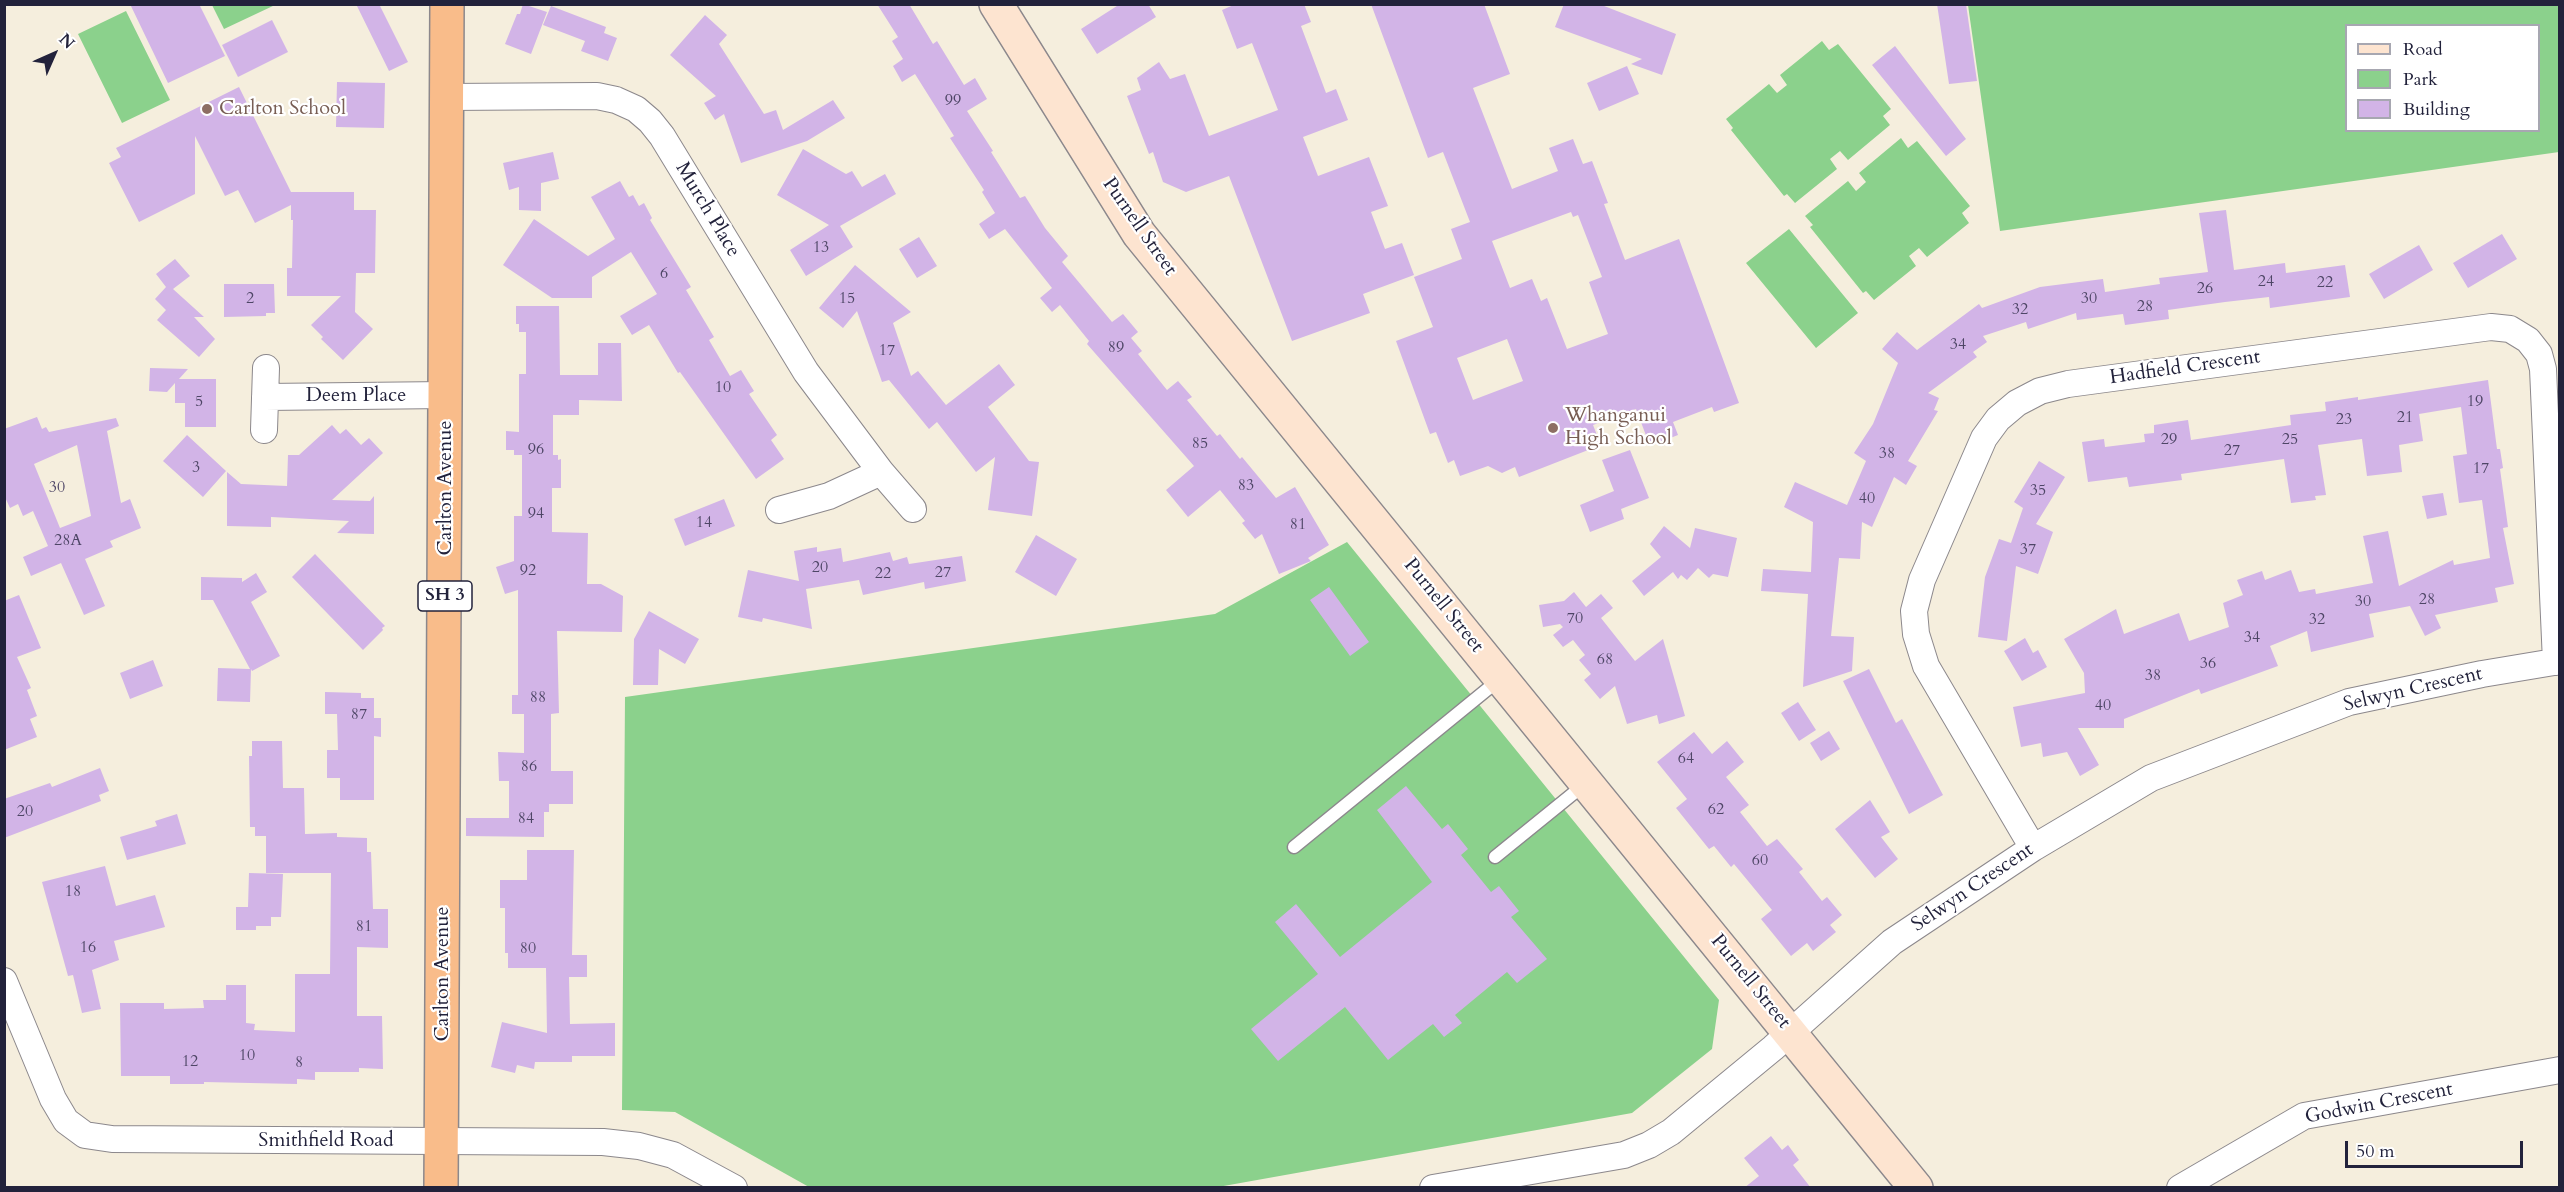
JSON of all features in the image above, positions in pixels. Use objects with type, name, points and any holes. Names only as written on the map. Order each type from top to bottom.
[{"type":"highway","name":"Carlton Avenue","points":[[441,1188],[447,4]]},
{"type":"main road","name":"Purnell Street","points":[[996,4],[1139,234],[1916,1188]]},
{"type":"street","name":"Murch Place","points":[[447,97],[597,96],[616,100],[636,109],[650,121],[662,136],[806,372],[881,472],[913,509]]},
{"type":"street","name":"Hadfield Crescent","points":[[2033,848],[1926,666],[1916,634],[1914,610],[1922,580],[1984,438],[1998,419],[2017,403],[2040,391],[2068,384],[2479,329],[2510,329],[2528,340],[2539,354],[2543,369],[2558,661]]},
{"type":"street","points":[[264,430],[266,368]]},
{"type":"street","name":"Deem Place","points":[[265,396],[446,395]]},
{"type":"street","points":[[779,510],[829,496],[881,472]]},
{"type":"street","name":"Selwyn Crescent","points":[[1433,1188],[1624,1155],[1649,1145],[1671,1132],[1791,1033],[1892,942],[2033,848],[2151,778],[2349,702],[2482,674],[2558,661]]},
{"type":"street","name":"Smithfield Road","points":[[4,981],[56,1105],[66,1121],[85,1135],[112,1139],[442,1143],[603,1142],[639,1146],[673,1155],[734,1188]]},
{"type":"street","name":"Godwin Crescent","points":[[2180,1188],[2304,1116],[2559,1070]]},
{"type":"lane","points":[[1294,847],[1502,678]]},
{"type":"lane","points":[[1495,857],[1586,783]]},
{"type":"green space","points":[[212,5],[275,5],[224,29]]},
{"type":"green space","points":[[1968,5],[2559,5],[2559,152],[2000,231]]},
{"type":"green space","points":[[126,11],[170,100],[122,123],[78,34]]},
{"type":"green space","points":[[1822,41],[1829,50],[1838,44],[1891,109],[1883,116],[1890,125],[1848,160],[1840,151],[1830,159],[1837,169],[1795,203],[1787,194],[1784,196],[1731,130],[1733,128],[1726,119],[1769,84],[1777,93],[1787,85],[1780,75]]},
{"type":"green space","points":[[1901,138],[1908,148],[1917,141],[1970,206],[1962,213],[1969,223],[1927,257],[1919,248],[1909,256],[1916,266],[1874,300],[1866,291],[1863,293],[1810,227],[1813,225],[1805,216],[1848,181],[1856,191],[1866,182],[1859,173]]},
{"type":"green space","points":[[1789,229],[1858,313],[1816,348],[1746,263]]},
{"type":"green space","points":[[1347,542],[1719,1000],[1712,1049],[1632,1113],[1218,1187],[809,1187],[675,1112],[622,1110],[625,697],[1215,614]]},
{"type":"building","points":[[130,4],[199,4],[225,56],[168,83]]},
{"type":"building","points":[[356,4],[379,4],[408,62],[389,71]]},
{"type":"building","points":[[523,4],[547,12],[531,54],[505,44]]},
{"type":"building","points":[[877,4],[909,4],[933,44],[937,41],[964,85],[975,78],[987,99],[967,111],[993,151],[991,152],[1020,198],[1025,196],[1045,228],[1068,256],[1062,262],[1112,322],[1123,314],[1138,332],[1131,338],[1142,351],[1138,354],[1167,390],[1178,381],[1192,397],[1187,400],[1217,436],[1220,434],[1240,459],[1242,457],[1276,498],[1295,487],[1329,545],[1308,558],[1311,561],[1279,574],[1262,534],[1255,539],[1242,523],[1245,521],[1220,490],[1188,517],[1166,490],[1194,466],[1087,344],[1089,341],[1060,305],[1052,312],[1040,298],[1052,288],[1005,229],[989,239],[979,224],[995,213],[982,192],[984,190],[950,138],[954,136],[915,74],[902,82],[893,66],[903,59],[892,41],[898,37]]},
{"type":"building","points":[[1120,4],[1148,4],[1156,17],[1097,54],[1081,29]]},
{"type":"building","points":[[1236,4],[1304,4],[1311,22],[1301,26],[1326,93],[1336,89],[1348,120],[1303,137],[1318,176],[1369,157],[1388,206],[1371,212],[1385,249],[1402,243],[1414,275],[1363,294],[1370,313],[1292,341],[1229,176],[1186,192],[1163,182],[1153,152],[1149,154],[1127,96],[1141,90],[1137,78],[1159,62],[1170,79],[1185,74],[1209,136],[1278,110],[1252,43],[1237,49],[1222,10]]},
{"type":"building","points":[[1371,4],[1484,4],[1510,74],[1473,88],[1512,189],[1558,171],[1549,148],[1573,139],[1583,164],[1592,161],[1608,203],[1604,204],[1625,260],[1679,239],[1739,403],[1714,412],[1712,407],[1673,422],[1678,435],[1650,446],[1636,409],[1593,425],[1601,445],[1519,477],[1515,467],[1502,473],[1488,466],[1460,476],[1454,460],[1448,463],[1436,432],[1430,434],[1396,341],[1433,327],[1414,277],[1462,259],[1451,229],[1470,222],[1443,152],[1428,158]],"holes":[[[1571,212],[1573,217],[1578,215],[1602,277],[1589,282],[1608,334],[1567,349],[1547,298],[1541,301],[1532,279],[1510,288],[1492,241]],[[1507,339],[1523,381],[1473,400],[1457,358]]]},
{"type":"building","points":[[1564,4],[1599,4],[1676,34],[1662,75],[1631,64],[1642,59],[1555,27]]},
{"type":"building","points":[[1937,4],[1966,4],[1977,81],[1949,84]]},
{"type":"building","points":[[551,6],[606,27],[604,33],[617,38],[608,61],[581,51],[585,41],[543,25]]},
{"type":"building","points":[[705,15],[727,35],[719,44],[764,114],[776,110],[783,130],[833,100],[845,118],[807,141],[741,163],[724,114],[715,120],[704,103],[716,96],[670,55]]},
{"type":"building","points":[[272,20],[288,52],[238,77],[222,45]]},
{"type":"building","points":[[1895,46],[1966,139],[1946,156],[1872,65]]},
{"type":"building","points":[[1627,66],[1639,94],[1599,111],[1587,83]]},
{"type":"building","points":[[337,82],[385,83],[384,128],[336,127]]},
{"type":"building","points":[[239,87],[291,192],[354,192],[354,210],[376,210],[375,273],[356,273],[355,312],[373,329],[343,360],[321,339],[323,337],[311,325],[341,296],[287,296],[287,268],[292,268],[291,205],[255,223],[238,190],[225,196],[195,136],[195,194],[139,222],[109,163],[121,157],[116,148]]},
{"type":"building","points":[[803,149],[846,174],[852,171],[862,187],[885,174],[896,194],[840,226],[853,247],[806,276],[790,250],[829,225],[777,195]]},
{"type":"building","points":[[553,152],[559,179],[541,183],[541,211],[519,210],[519,187],[509,190],[503,163]]},
{"type":"building","points":[[620,181],[629,197],[633,195],[639,206],[644,203],[652,218],[650,220],[691,287],[686,290],[714,337],[709,340],[730,376],[741,370],[754,391],[749,394],[777,435],[771,440],[784,459],[756,479],[680,372],[678,373],[649,325],[632,335],[620,316],[657,294],[631,252],[592,277],[592,298],[552,298],[503,265],[534,219],[588,256],[615,239],[591,197]]},
{"type":"building","points":[[2226,210],[2234,270],[2285,263],[2286,273],[2345,265],[2350,297],[2270,308],[2269,297],[2225,302],[2168,310],[2169,319],[2125,325],[2123,314],[2077,320],[2076,313],[2028,329],[2026,322],[1983,336],[1987,342],[1973,352],[1977,357],[1928,393],[1939,398],[1934,410],[1938,411],[1908,461],[1917,466],[1906,485],[1894,477],[1872,527],[1862,522],[1860,559],[1839,558],[1831,636],[1854,637],[1852,671],[1803,687],[1808,594],[1761,591],[1763,569],[1811,572],[1813,522],[1784,507],[1795,482],[1847,505],[1866,461],[1854,453],[1873,424],[1898,363],[1882,349],[1897,332],[1917,350],[1979,304],[1982,308],[2040,287],[2103,279],[2105,292],[2160,284],[2159,278],[2208,272],[2199,213]]},
{"type":"building","points":[[2502,234],[2517,259],[2468,288],[2453,263]]},
{"type":"building","points":[[919,237],[937,266],[917,278],[899,249]]},
{"type":"building","points":[[2419,245],[2433,270],[2384,299],[2369,274]]},
{"type":"building","points":[[175,259],[190,276],[173,289],[204,317],[194,317],[215,339],[199,357],[157,320],[166,310],[155,299],[166,287],[156,274]]},
{"type":"building","points":[[855,265],[911,312],[893,323],[911,376],[918,371],[946,405],[999,364],[1015,385],[988,407],[1029,461],[1039,462],[1032,516],[988,510],[995,457],[976,472],[937,422],[929,429],[889,380],[882,382],[857,311],[843,328],[819,308]]},
{"type":"building","points":[[224,284],[274,284],[275,313],[266,313],[266,316],[224,317]]},
{"type":"building","points":[[516,306],[559,306],[560,375],[598,375],[598,343],[621,343],[622,401],[579,400],[579,415],[553,415],[553,455],[558,455],[558,460],[561,459],[561,488],[552,488],[552,532],[588,533],[587,584],[601,584],[623,596],[622,632],[557,631],[559,713],[551,714],[551,771],[573,771],[573,804],[549,804],[549,812],[544,812],[544,837],[466,836],[466,818],[509,818],[509,781],[499,781],[498,752],[524,753],[524,714],[512,714],[512,695],[518,695],[518,590],[505,594],[496,567],[514,561],[514,516],[522,516],[522,455],[514,455],[514,450],[506,450],[506,431],[519,432],[519,374],[526,374],[526,332],[519,332],[519,324],[516,324]]},
{"type":"building","points":[[150,368],[188,369],[179,379],[216,379],[216,427],[185,427],[185,403],[175,403],[175,383],[167,392],[149,391]]},
{"type":"building","points":[[2488,380],[2497,449],[2500,449],[2503,468],[2500,469],[2508,527],[2503,528],[2514,584],[2495,588],[2498,602],[2435,615],[2441,628],[2425,636],[2410,606],[2369,614],[2374,637],[2311,652],[2307,631],[2270,646],[2278,666],[2201,694],[2199,689],[2124,719],[2124,728],[2078,728],[2099,765],[2080,776],[2067,752],[2043,757],[2041,743],[2021,747],[2013,707],[2085,693],[2084,673],[2064,639],[2116,609],[2124,634],[2179,613],[2189,641],[2229,627],[2223,603],[2243,595],[2237,580],[2262,571],[2265,580],[2291,570],[2299,592],[2315,589],[2316,594],[2373,583],[2363,536],[2388,531],[2399,586],[2453,560],[2454,565],[2490,558],[2482,500],[2459,503],[2453,456],[2467,454],[2461,407],[2419,414],[2423,441],[2399,445],[2402,472],[2367,476],[2362,439],[2318,445],[2326,495],[2315,496],[2316,500],[2291,503],[2284,459],[2181,474],[2182,480],[2129,487],[2127,477],[2088,482],[2082,442],[2104,439],[2105,447],[2145,442],[2144,434],[2154,433],[2154,425],[2188,420],[2191,440],[2291,425],[2290,415],[2326,411],[2325,402],[2358,397],[2358,400]]},
{"type":"building","points":[[37,417],[42,429],[46,427],[49,432],[116,418],[119,426],[107,431],[121,503],[130,499],[141,528],[110,541],[113,547],[85,559],[105,606],[84,615],[61,563],[31,576],[23,557],[48,546],[33,511],[23,516],[18,504],[10,508],[4,495],[4,429]],"holes":[[[77,445],[91,516],[60,528],[34,464]]]},
{"type":"building","points":[[332,425],[340,434],[346,429],[361,445],[369,438],[383,453],[332,500],[370,501],[374,496],[374,534],[337,533],[349,521],[271,517],[271,527],[227,526],[227,472],[241,484],[287,486],[288,455],[299,455]]},
{"type":"building","points":[[187,435],[226,471],[203,497],[163,461]]},
{"type":"building","points":[[1630,450],[1649,498],[1621,509],[1624,519],[1590,532],[1580,505],[1614,491],[1602,460]]},
{"type":"building","points":[[2039,461],[2065,477],[2036,524],[2053,532],[2038,574],[2016,566],[2007,641],[1978,637],[1985,577],[1999,539],[2011,543],[2023,508],[2014,502]]},
{"type":"building","points":[[2443,493],[2447,515],[2427,519],[2422,496]]},
{"type":"building","points":[[724,499],[735,526],[685,546],[674,519]]},
{"type":"building","points":[[1664,526],[1690,548],[1695,528],[1737,538],[1728,577],[1713,574],[1709,578],[1698,568],[1687,580],[1681,575],[1678,579],[1673,572],[1644,596],[1632,581],[1661,557],[1650,544]]},
{"type":"building","points":[[1036,535],[1077,559],[1056,596],[1015,572]]},
{"type":"building","points":[[817,547],[817,552],[841,548],[843,562],[890,552],[893,561],[907,557],[909,564],[962,556],[966,581],[925,589],[924,582],[863,595],[859,580],[806,589],[812,629],[763,618],[762,622],[738,617],[748,570],[799,581],[794,551]]},
{"type":"building","points":[[315,554],[385,626],[363,650],[292,577]]},
{"type":"building","points":[[256,573],[267,592],[251,602],[280,656],[252,671],[251,669],[250,702],[217,701],[218,668],[250,669],[213,600],[201,600],[201,577],[242,578],[242,582]]},
{"type":"building","points":[[1329,587],[1369,642],[1350,656],[1310,600]]},
{"type":"building","points":[[1574,592],[1586,607],[1601,594],[1613,608],[1601,618],[1635,661],[1663,639],[1685,716],[1659,724],[1657,715],[1627,724],[1615,686],[1600,699],[1584,680],[1591,674],[1579,660],[1585,655],[1573,640],[1563,647],[1553,635],[1563,627],[1560,624],[1543,627],[1539,605],[1564,601]]},
{"type":"building","points":[[19,595],[41,648],[17,657],[31,688],[27,690],[37,716],[30,719],[37,737],[4,750],[4,601]]},
{"type":"building","points":[[649,611],[699,639],[685,664],[659,649],[658,685],[633,685],[634,639]]},
{"type":"building","points":[[2025,638],[2033,653],[2038,650],[2047,667],[2022,681],[2004,651]]},
{"type":"building","points":[[153,660],[163,686],[130,699],[120,673]]},
{"type":"building","points":[[1869,669],[1896,723],[1902,719],[1943,795],[1909,814],[1843,681]]},
{"type":"building","points":[[325,692],[361,693],[361,698],[374,698],[374,718],[381,718],[381,737],[374,736],[374,800],[340,800],[340,778],[327,778],[327,750],[338,750],[337,714],[325,714]]},
{"type":"building","points":[[1798,702],[1816,730],[1799,741],[1781,713]]},
{"type":"building","points":[[1829,731],[1840,749],[1821,761],[1810,743]]},
{"type":"building","points":[[1694,732],[1712,754],[1727,741],[1744,762],[1726,777],[1749,805],[1740,812],[1767,846],[1777,839],[1803,869],[1799,872],[1822,901],[1827,897],[1842,915],[1830,925],[1836,932],[1813,951],[1807,943],[1791,956],[1761,919],[1772,910],[1734,864],[1731,867],[1714,846],[1709,849],[1676,808],[1687,799],[1657,762]]},
{"type":"building","points":[[252,741],[282,741],[283,788],[304,788],[305,834],[337,833],[337,837],[367,838],[367,852],[371,852],[373,909],[388,909],[388,948],[357,947],[357,1016],[382,1016],[383,1069],[359,1068],[359,1072],[315,1072],[315,1080],[297,1079],[297,1084],[204,1082],[204,1084],[170,1084],[170,1076],[121,1076],[120,1003],[164,1003],[164,1009],[204,1008],[203,1000],[226,1000],[226,985],[246,985],[246,1023],[255,1024],[254,1030],[295,1032],[295,974],[330,974],[331,873],[266,873],[266,836],[255,836],[255,827],[250,827],[249,756],[252,756]]},
{"type":"building","points":[[100,768],[109,791],[99,795],[101,801],[4,838],[4,799],[50,783],[52,787]]},
{"type":"building","points":[[1406,786],[1442,829],[1448,824],[1468,849],[1461,855],[1491,892],[1499,886],[1519,911],[1511,917],[1547,959],[1517,983],[1507,972],[1455,1015],[1462,1023],[1444,1037],[1433,1024],[1388,1060],[1345,1007],[1278,1061],[1251,1029],[1318,974],[1275,922],[1296,904],[1340,957],[1432,882],[1377,810]]},
{"type":"building","points":[[1870,800],[1890,832],[1881,837],[1898,859],[1875,878],[1835,829]]},
{"type":"building","points":[[177,814],[186,844],[127,860],[120,837],[157,826],[155,821]]},
{"type":"building","points":[[527,850],[574,850],[572,955],[587,955],[587,977],[569,977],[570,1024],[615,1023],[615,1056],[572,1056],[572,1062],[535,1062],[534,1069],[517,1065],[515,1073],[491,1067],[502,1022],[547,1033],[546,968],[508,968],[508,953],[505,953],[505,908],[500,908],[500,880],[527,880]]},
{"type":"building","points":[[105,866],[116,906],[155,895],[165,927],[114,941],[119,960],[92,970],[101,1009],[82,1013],[73,975],[68,976],[42,882]]},
{"type":"building","points":[[249,873],[283,874],[281,917],[271,917],[271,926],[256,926],[256,930],[236,930],[236,907],[248,907]]},
{"type":"building","points":[[1771,1136],[1782,1150],[1788,1145],[1799,1160],[1793,1165],[1811,1188],[1744,1188],[1759,1176],[1744,1158]]},
{"type":"place","name":"Carlton School","points":[[207,109]]},
{"type":"place","name":"Whanganui High School","points":[[1553,428]]}]
